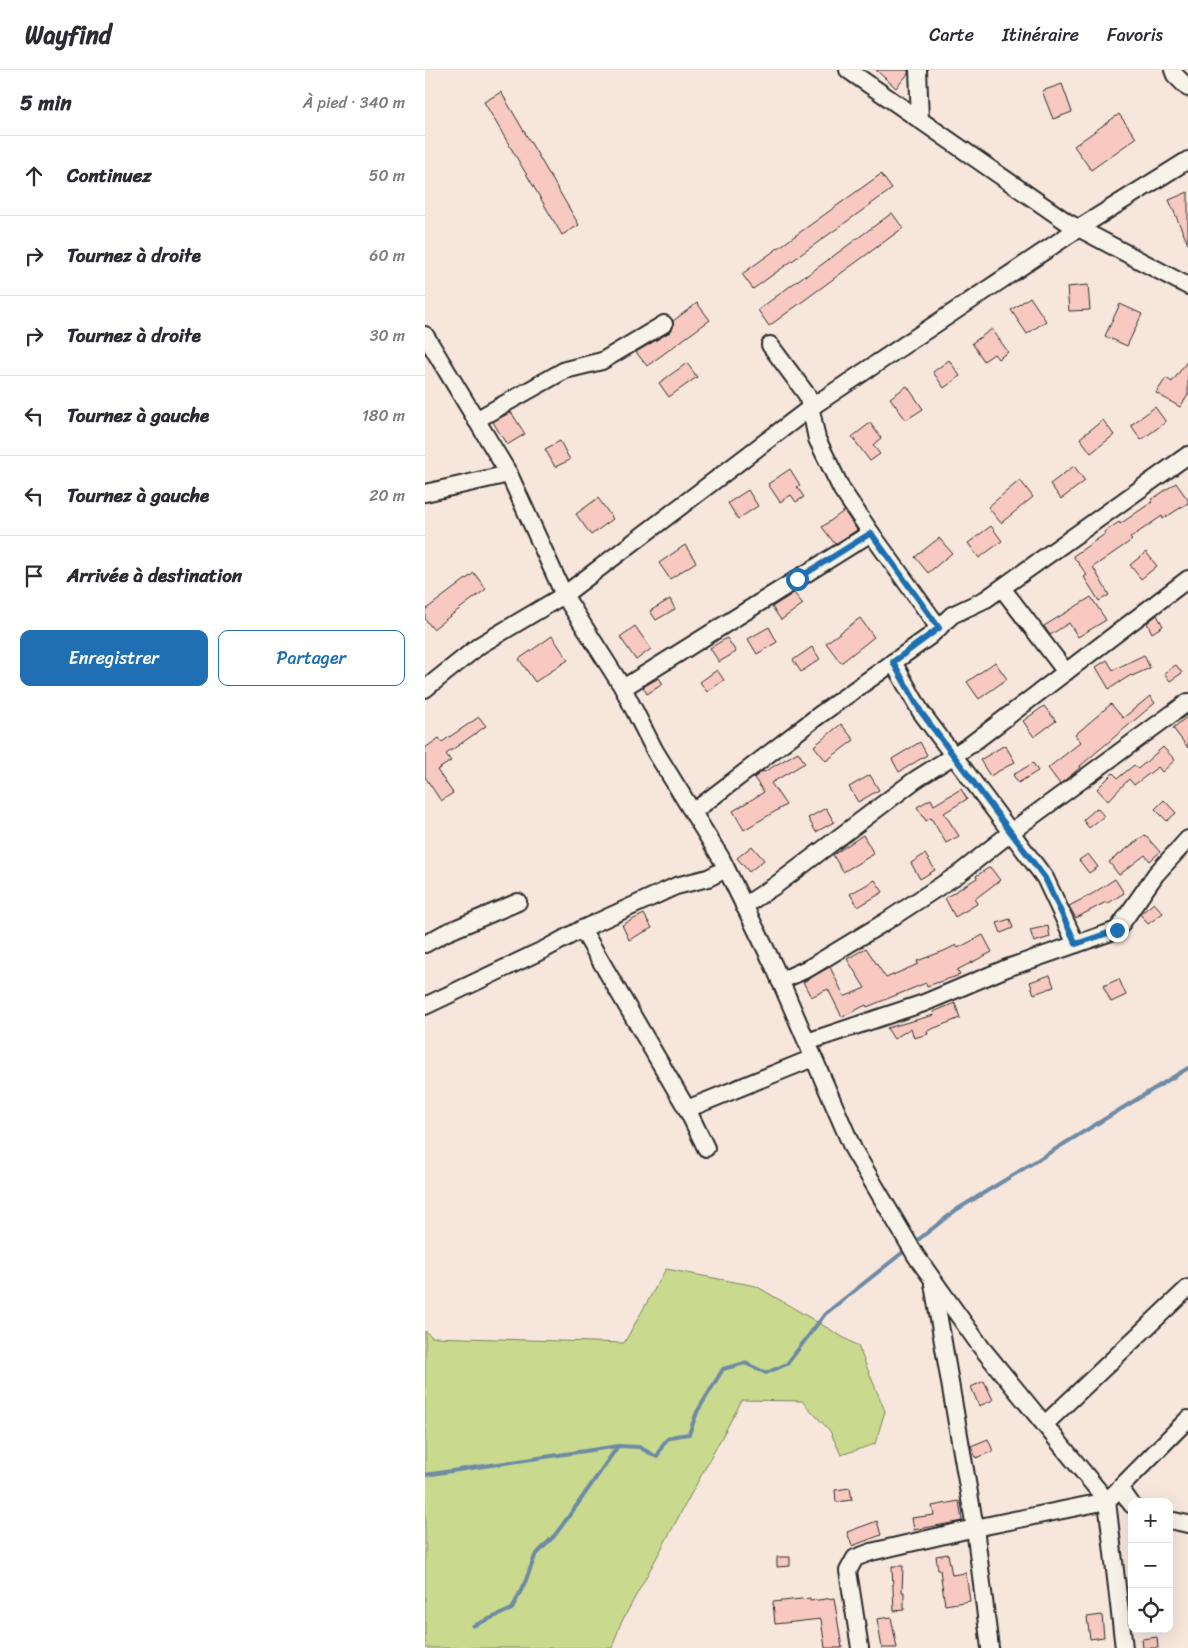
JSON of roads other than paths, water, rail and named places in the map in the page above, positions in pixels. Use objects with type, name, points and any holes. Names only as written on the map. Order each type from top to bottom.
[{"type":"street","points":[[849,70],[1067,222],[1188,286]]},
{"type":"street","points":[[918,70],[920,120]]},
{"type":"street","points":[[1173,70],[1175,75],[1188,88]]},
{"type":"street","points":[[425,689],[480,645],[564,595],[810,408],[1079,228],[1188,160]]},
{"type":"street","points":[[476,420],[565,370],[602,361],[664,324]]},
{"type":"street","points":[[425,335],[509,474],[564,595],[623,688],[655,752],[726,869],[780,981],[853,1149],[915,1256],[981,1347],[1107,1501],[1124,1648]]},
{"type":"street","points":[[770,345],[807,395],[817,439],[841,490],[939,628]]},
{"type":"street","points":[[693,812],[818,716],[939,628],[952,615],[986,599],[1188,455]]},
{"type":"street","points":[[426,494],[509,474]]},
{"type":"street","points":[[623,688],[871,533]]},
{"type":"street","points":[[744,906],[776,885],[915,780],[970,745],[1188,579]]},
{"type":"street","points":[[1002,588],[1066,672]]},
{"type":"street","points":[[893,662],[921,712],[1045,878],[1076,944]]},
{"type":"street","points":[[780,981],[809,968],[885,922],[959,873],[1010,833],[1188,702]]},
{"type":"street","points":[[807,1042],[924,1003],[1007,968],[1117,930],[1155,874],[1188,839]]},
{"type":"street","points":[[425,1006],[545,949],[582,928],[676,886],[707,878],[726,869]]},
{"type":"street","points":[[425,944],[518,902]]},
{"type":"street","points":[[582,928],[687,1109],[706,1148]]},
{"type":"street","points":[[687,1109],[813,1058]]},
{"type":"street","points":[[932,1279],[975,1528],[990,1648]]},
{"type":"street","points":[[1045,1424],[1188,1288]]},
{"type":"street","points":[[860,1648],[847,1571],[855,1558],[871,1552],[975,1528],[1107,1501],[1188,1418]]},
{"type":"street","points":[[1120,1488],[1128,1499]]},
{"type":"street","points":[[1173,1521],[1188,1524]]},
{"type":"waterway","points":[[914,1243],[956,1210],[1188,1068]]},
{"type":"waterway","points":[[473,1626],[512,1609],[535,1556],[555,1535],[618,1446],[639,1447],[657,1457],[665,1441],[672,1437],[689,1434],[697,1412],[723,1369],[745,1363],[766,1373],[787,1364],[825,1314],[907,1249]]},
{"type":"waterway","points":[[425,1475],[618,1446]]}]
